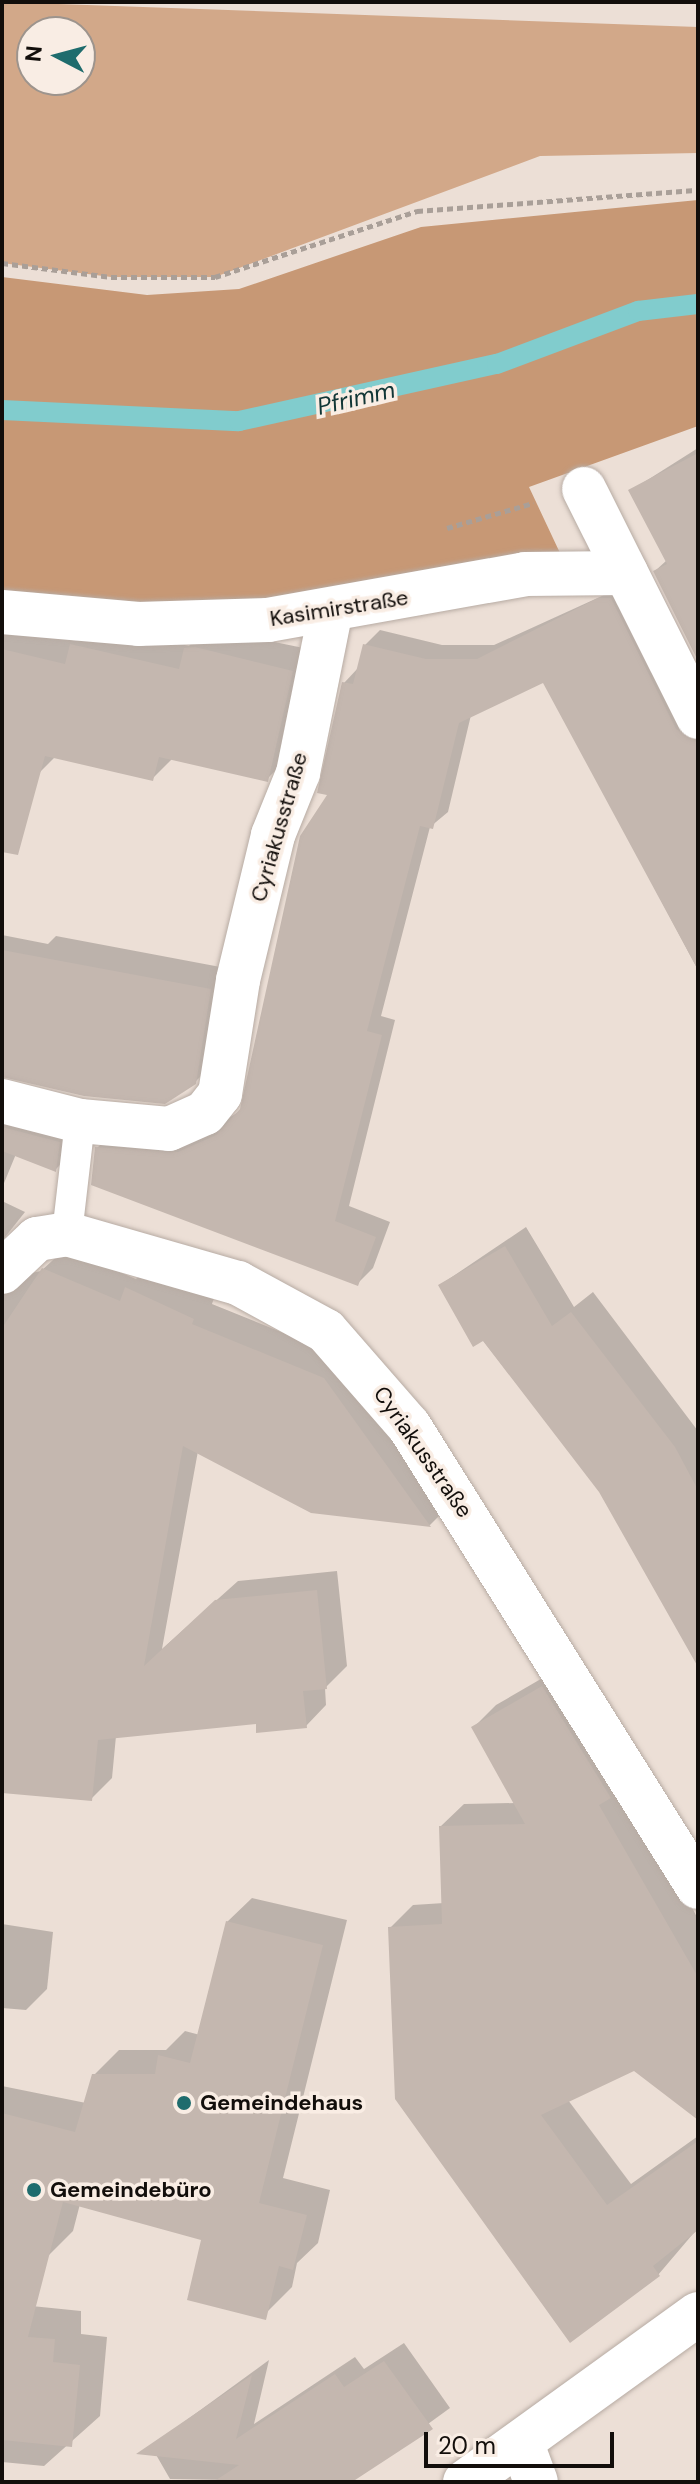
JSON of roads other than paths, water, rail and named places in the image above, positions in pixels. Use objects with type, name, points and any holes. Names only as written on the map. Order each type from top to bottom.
[{"type":"street","points":[[584,489],[698,717]]},
{"type":"street","name":"Kasimirstraße","points":[[2,612],[138,624],[330,614],[525,574],[626,573]]},
{"type":"street","name":"Cyriakusstraße","points":[[2,1101],[80,1121],[169,1129],[205,1113],[220,1094],[238,980],[273,835],[298,773],[330,614]]},
{"type":"street","points":[[2,1272],[37,1239],[67,1234]]},
{"type":"street","name":"Cyriakusstraße","points":[[67,1234],[284,1302],[364,1367],[471,1521],[698,1887]]},
{"type":"street","points":[[465,2482],[529,2463],[698,2314]]},
{"type":"lane","points":[[67,1234],[80,1121]]},
{"type":"waterway","name":"Pfrimm","points":[[2,410],[239,421],[497,364],[638,311],[698,304]]},
{"type":"place","name":"Gemeindehaus","points":[[184,2103]]},
{"type":"place","name":"Gemeindebüro","points":[[34,2190]]}]
